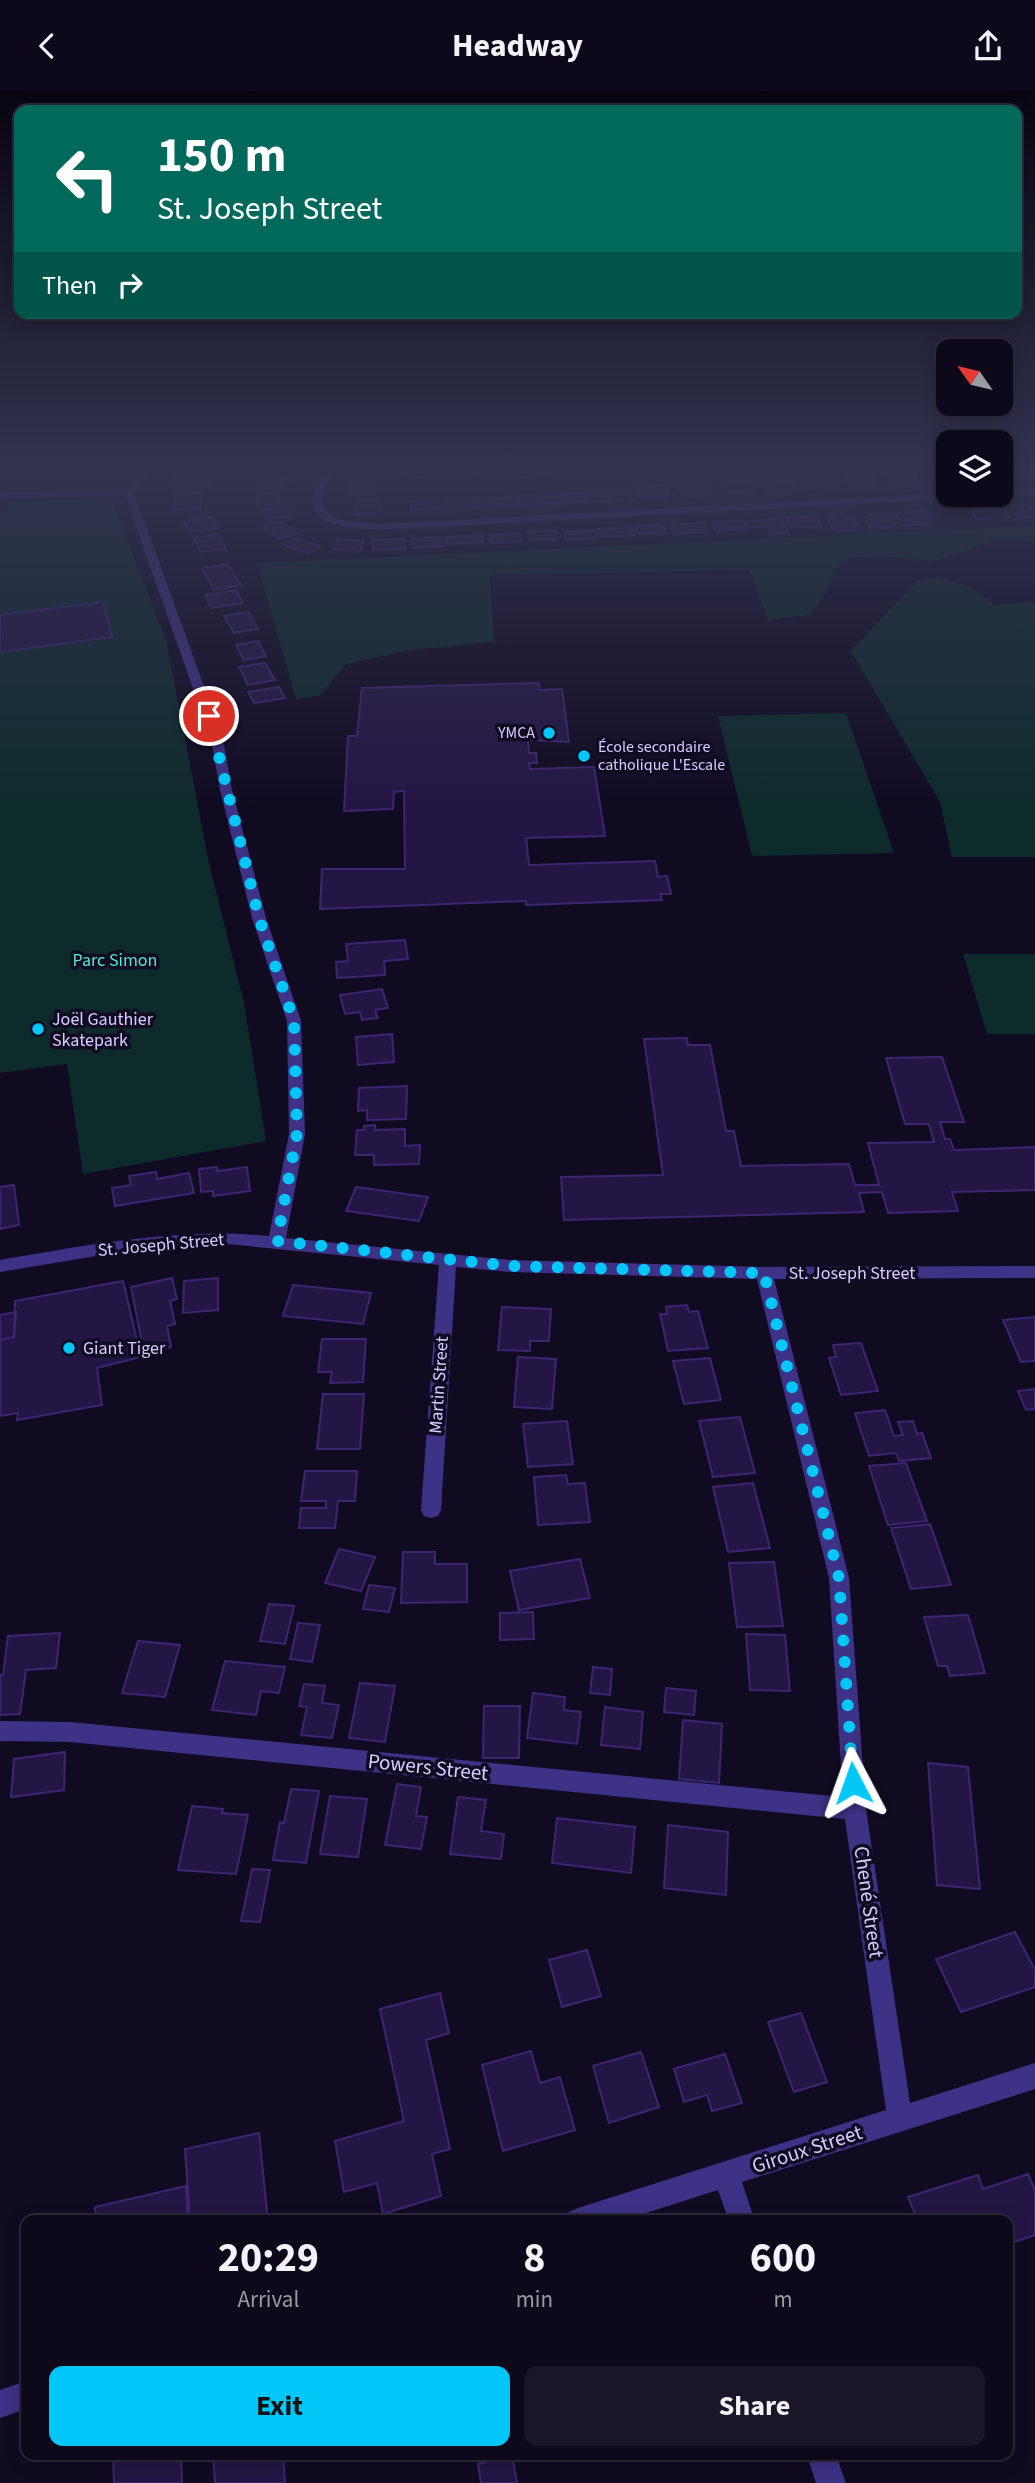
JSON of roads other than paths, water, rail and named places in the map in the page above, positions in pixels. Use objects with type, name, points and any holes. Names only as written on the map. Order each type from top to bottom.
[{"type":"street","points":[[163,583],[216,739],[226,790],[259,918],[294,1021],[297,1134],[277,1241]]},
{"type":"street","name":"St. Joseph Street","points":[[0,1266],[120,1246],[198,1238],[277,1241],[447,1261],[524,1266],[764,1273],[1035,1272]]},
{"type":"street","name":"Martin Street","points":[[431,1510],[447,1261]]},
{"type":"street","name":"Chené Street","points":[[764,1273],[839,1578],[855,1808],[900,2119]]},
{"type":"street","name":"Powers Street","points":[[0,1731],[84,1733],[855,1808]]},
{"type":"street","name":"Giroux Street","points":[[597,2215],[1035,2076]]},
{"type":"street","points":[[726,2174],[740,2215]]},
{"type":"street","points":[[0,2404],[21,2397]]},
{"type":"street","points":[[823,2460],[831,2483]]},
{"type":"place","name":"YMCA","points":[[549,733]]},
{"type":"place","name":"École secondaire catholique L'Escale","points":[[584,756]]},
{"type":"place","name":"Joël Gauthier Skatepark","points":[[38,1029]]},
{"type":"place","name":"Giant Tiger","points":[[69,1348]]},
{"type":"park label","name":"Parc Simon","points":[[115,960]]}]
